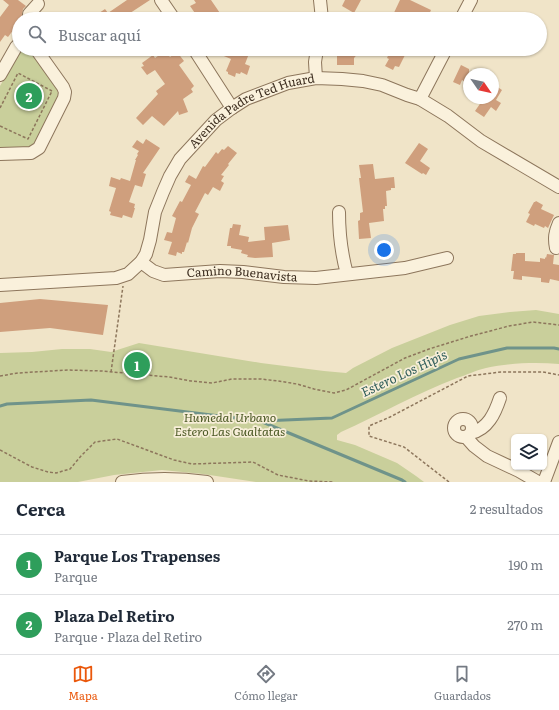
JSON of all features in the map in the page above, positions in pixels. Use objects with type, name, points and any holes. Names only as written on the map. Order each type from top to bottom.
[{"type":"street","points":[[161,0],[169,12]]},
{"type":"street","points":[[320,0],[321,12]]},
{"type":"street","points":[[464,12],[470,0]]},
{"type":"street","points":[[32,12],[38,4]]},
{"type":"street","points":[[0,75],[12,54]]},
{"type":"street","points":[[0,154],[30,153],[39,148],[64,98],[63,87],[41,56]]},
{"type":"street","points":[[199,56],[232,108]]},
{"type":"street","points":[[316,56],[316,78]]},
{"type":"street","points":[[420,99],[442,56]]},
{"type":"street","name":"Avenida Padre Ted Huard","points":[[0,285],[116,278],[128,274],[141,262],[146,254],[155,212],[170,176],[180,159],[216,120],[246,99],[288,83],[316,78],[363,81],[382,85],[420,99],[448,116],[481,141],[559,187]]},
{"type":"street","points":[[339,212],[347,274]]},
{"type":"street","points":[[556,248],[554,240],[555,232],[559,223]]},
{"type":"street","name":"Camino Buenavista","points":[[141,262],[153,271],[164,275],[220,271],[284,277],[316,278],[405,268],[447,258]]},
{"type":"street","points":[[500,398],[496,410],[489,421],[481,429],[468,435],[474,446],[487,456],[538,482]]},
{"type":"street","points":[[544,482],[559,442]]},
{"type":"street","points":[[122,482],[163,478],[207,482]]},
{"type":"path","points":[[0,108],[18,73],[52,91],[28,139],[0,126]]},
{"type":"path","points":[[111,372],[123,284]]},
{"type":"path","points":[[0,376],[18,373],[68,370],[169,377],[212,383],[232,379],[261,379],[297,384],[334,393],[346,390],[362,383],[376,373],[405,358],[471,336],[509,326],[534,322],[559,325]]},
{"type":"path","points":[[449,482],[404,447],[369,436],[369,426],[390,417],[468,376],[501,372],[543,372],[559,375]]},
{"type":"path","points":[[0,450],[32,467],[56,473],[70,470],[95,442],[116,439],[174,460],[192,464],[253,462],[278,475],[333,482]]},
{"type":"green space","points":[[17,56],[35,56],[56,87],[58,93],[57,100],[36,142],[33,145],[24,148],[0,149],[0,86]]},
{"type":"green space","name":"Humedal Urbano Estero Las Gualtatas","points":[[536,310],[559,314],[559,364],[513,364],[479,370],[427,390],[337,435],[337,440],[355,445],[397,463],[424,482],[256,482],[203,474],[162,470],[114,475],[78,482],[0,482],[0,353],[62,349],[90,349],[111,352],[139,343],[261,363],[346,373],[392,348],[450,325],[479,316]]},
{"type":"building","points":[[3,0],[18,0],[26,6],[23,12],[12,12],[12,32],[8,37],[5,35],[0,42],[0,17],[9,5]]},
{"type":"building","points":[[127,0],[150,0],[132,12],[109,12]]},
{"type":"building","points":[[194,0],[211,0],[219,12],[194,12],[190,6],[196,3]]},
{"type":"building","points":[[345,0],[361,0],[355,12],[342,6]]},
{"type":"building","points":[[400,0],[410,0],[431,10],[430,12],[394,12]]},
{"type":"building","points":[[105,9],[107,12],[100,12]]},
{"type":"building","points":[[152,56],[155,58],[158,56],[180,56],[184,61],[179,65],[194,86],[191,89],[193,92],[183,99],[188,112],[179,115],[178,111],[164,126],[152,116],[143,125],[136,118],[158,94],[156,91],[165,84],[155,70],[147,75],[141,67],[144,66],[142,63]]},
{"type":"building","points":[[224,56],[248,56],[245,64],[250,66],[247,75],[241,72],[240,74],[236,73],[235,77],[228,74],[226,71],[231,59]]},
{"type":"building","points":[[337,56],[356,56],[354,58],[354,65],[337,65]]},
{"type":"building","points":[[388,56],[404,56],[399,67],[395,66],[393,70],[385,66],[389,59],[387,58]]},
{"type":"building","points":[[461,65],[467,68],[463,68],[463,81],[460,85],[453,82]]},
{"type":"building","points":[[499,88],[502,90],[499,95]]},
{"type":"building","points":[[499,102],[501,103],[496,111],[491,107],[484,117],[475,111],[480,104],[499,104]]},
{"type":"building","points":[[146,139],[160,148],[143,173],[146,174],[142,187],[135,185],[129,202],[135,204],[132,218],[123,215],[122,218],[110,215],[111,212],[109,211],[116,188],[109,186],[111,177],[130,181],[135,160],[139,151],[132,147],[137,140],[143,144]]},
{"type":"building","points":[[419,143],[428,149],[420,161],[430,168],[426,175],[405,163]]},
{"type":"building","points":[[228,146],[237,153],[221,175],[224,176],[221,181],[224,183],[220,191],[213,187],[208,195],[205,193],[195,212],[199,214],[192,228],[184,252],[182,252],[182,254],[177,252],[176,256],[168,254],[172,242],[164,240],[167,232],[172,233],[176,218],[172,216],[180,201],[182,202],[191,185],[185,182],[189,175],[196,179],[203,166],[205,167],[216,152],[218,154],[222,149],[224,150]]},
{"type":"building","points":[[373,164],[375,179],[394,177],[395,188],[391,188],[391,190],[386,191],[387,206],[383,209],[384,221],[369,223],[371,238],[359,239],[358,221],[360,220],[360,213],[363,212],[359,165]]},
{"type":"building","points":[[536,201],[543,205],[541,209],[554,215],[548,228],[535,224],[534,226],[526,222],[530,214],[528,213]]},
{"type":"building","points":[[233,224],[241,225],[239,235],[249,237],[248,242],[265,240],[264,227],[288,225],[290,240],[272,243],[273,257],[247,257],[248,255],[241,253],[242,250],[227,246],[230,228],[232,228]]},
{"type":"building","points":[[525,253],[525,261],[540,262],[540,258],[545,259],[547,254],[554,255],[553,264],[559,265],[559,281],[550,279],[549,283],[541,282],[541,278],[522,276],[522,280],[513,279],[514,271],[511,271],[513,254]]},
{"type":"building","points":[[40,299],[108,305],[103,335],[50,328],[0,332],[0,303]]},
{"type":"waterway","name":"Estero Los Hipis","points":[[262,421],[332,418],[459,359],[507,348],[559,349]]},
{"type":"waterway","points":[[0,406],[7,404],[91,400],[260,421],[405,482]]},
{"type":"place","name":"Plaza Del Retiro","points":[[29,96]]},
{"type":"place","name":"Parque Los Trapenses","points":[[137,365]]}]
